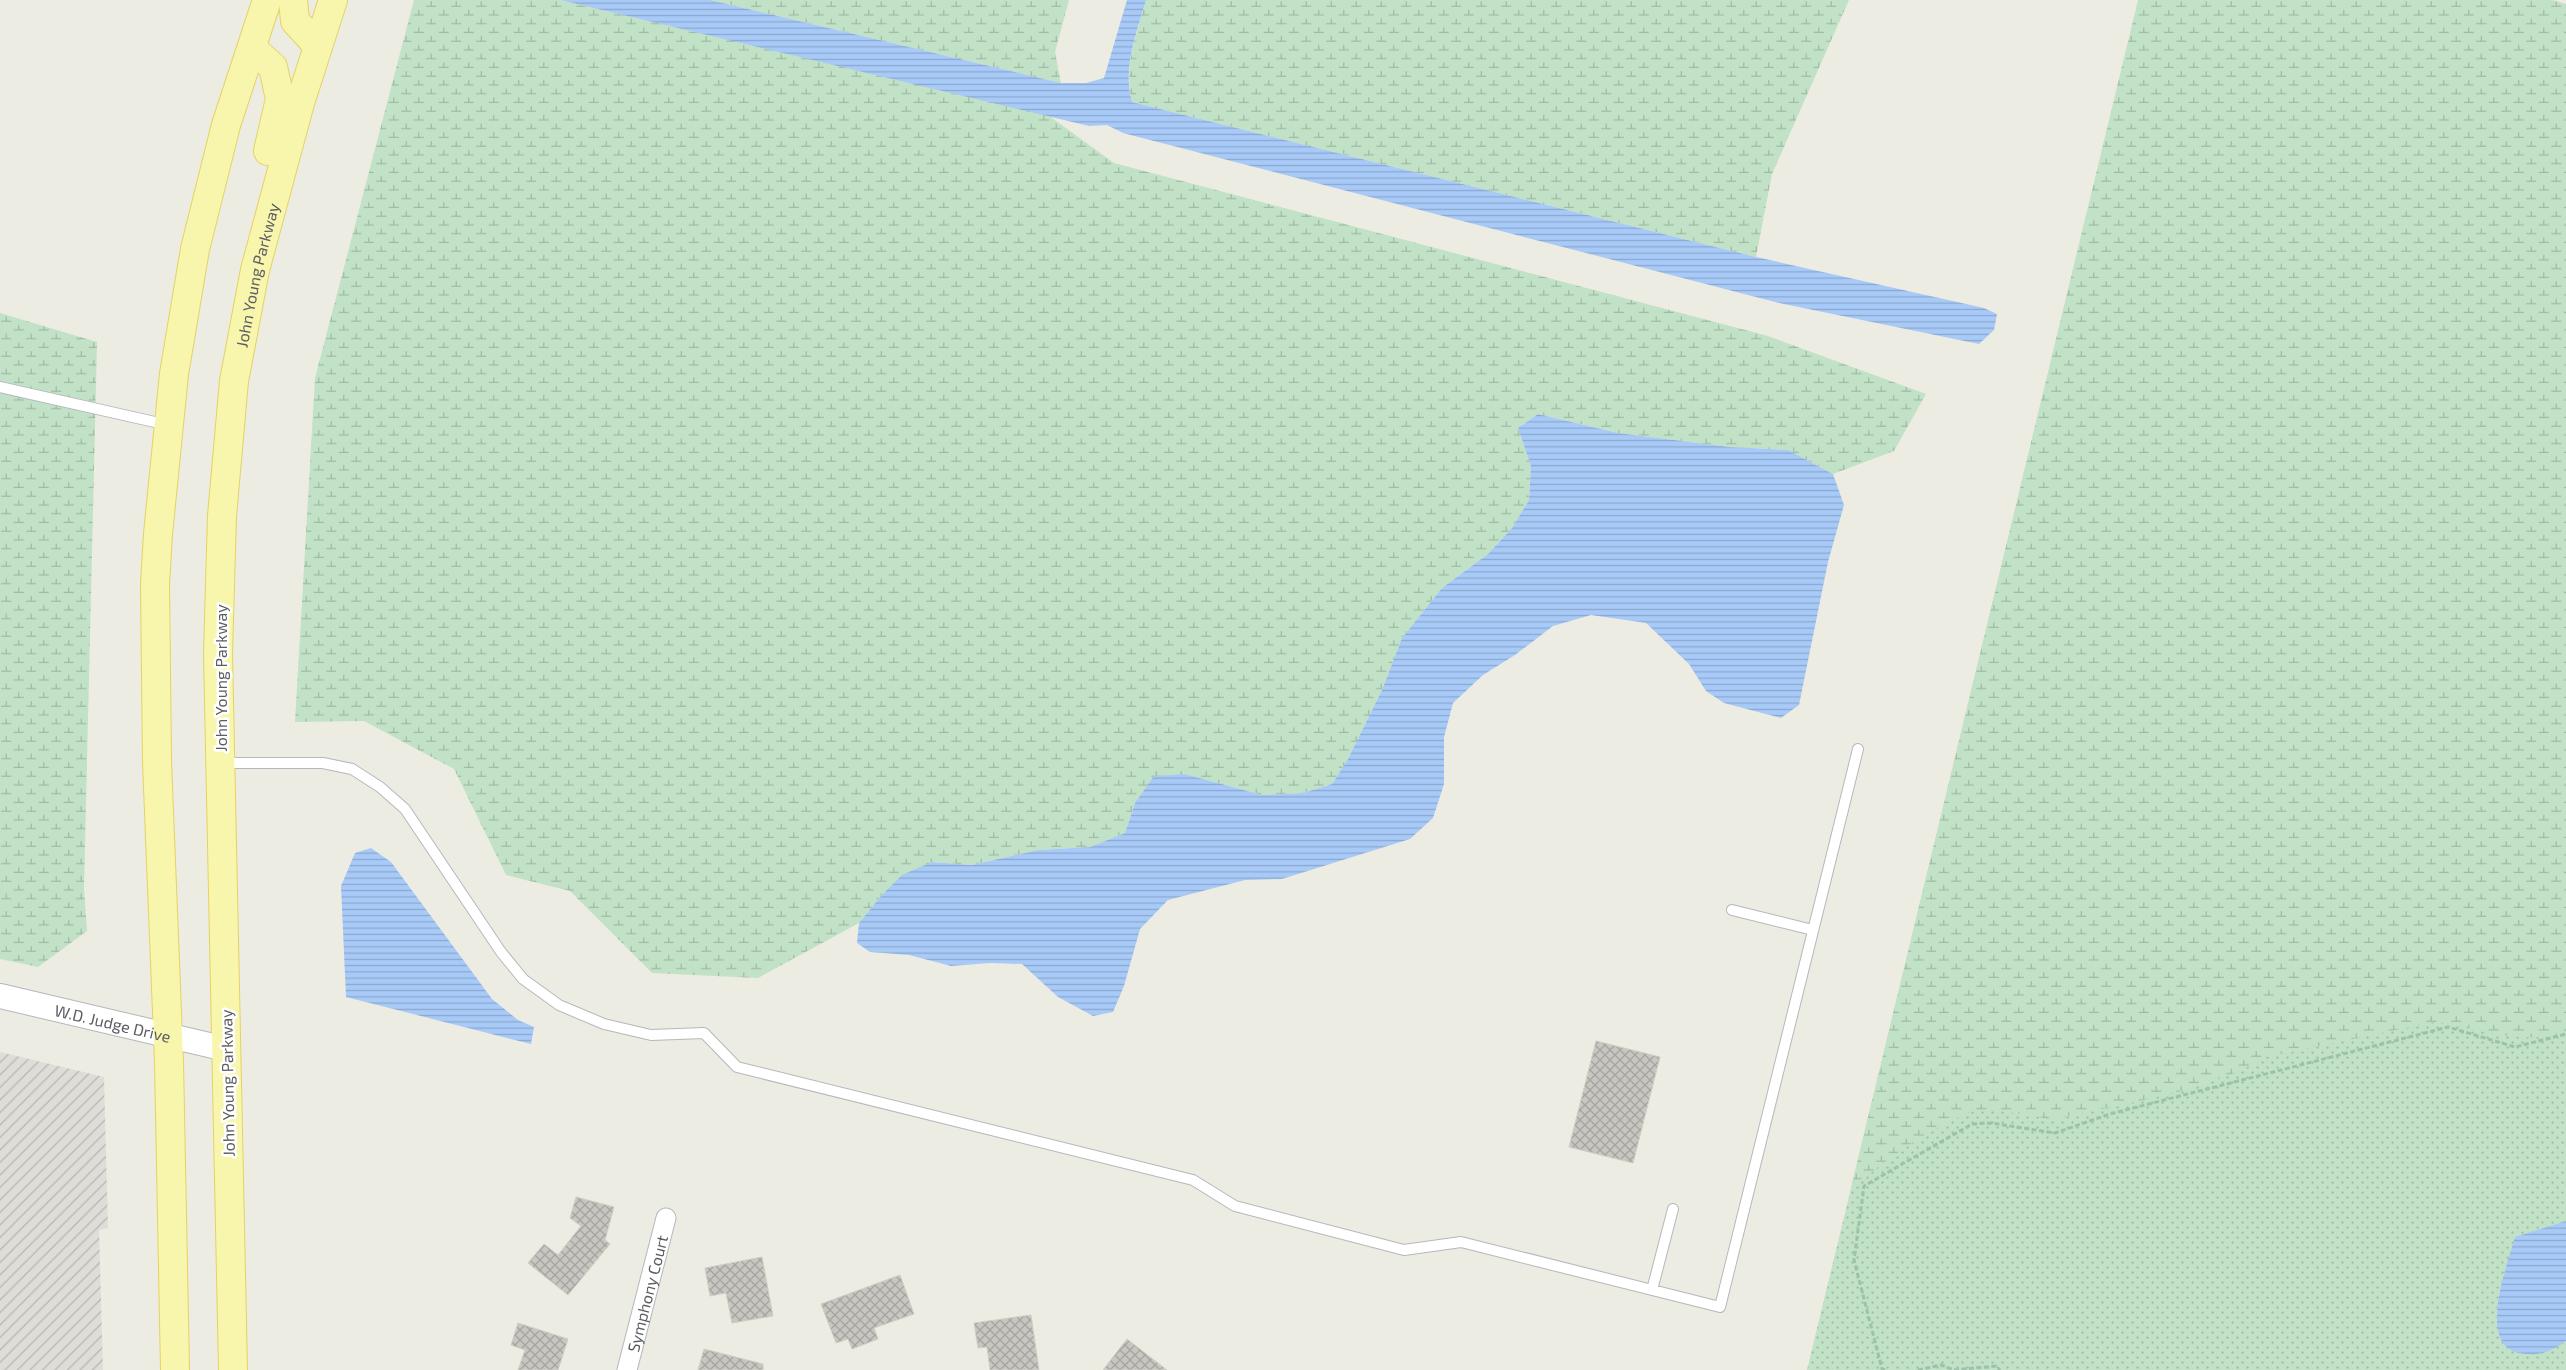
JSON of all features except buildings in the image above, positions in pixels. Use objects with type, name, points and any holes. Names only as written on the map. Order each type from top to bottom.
[{"type":"main road","points":[[175,1370],[168,1036],[156,762],[155,584],[174,374],[195,249],[226,124],[267,0]]},
{"type":"main road","points":[[293,0],[295,21],[318,46]]},
{"type":"main road","name":"John Young Parkway","points":[[233,1370],[218,653],[222,516],[234,381],[255,270],[278,181],[333,0]]},
{"type":"main road","points":[[225,478],[213,429],[235,292],[280,99],[273,67],[252,48]]},
{"type":"street","name":"W.D. Judge Drive","points":[[0,996],[226,1049]]},
{"type":"street","name":"Symphony Court","points":[[627,1370],[666,1218]]},
{"type":"lane","points":[[0,387],[169,425]]},
{"type":"lane","points":[[221,763],[323,762],[352,769],[380,787],[404,809],[501,952],[523,979],[560,1005],[604,1024],[651,1035],[704,1033],[737,1067],[1193,1180],[1235,1206],[1404,1250],[1461,1242],[1720,1308],[1858,749]]},
{"type":"lane","points":[[1732,910],[1813,930]]},
{"type":"lane","points":[[1652,1290],[1673,1209]]},
{"type":"path","points":[[1885,1370],[1882,1369],[1854,1260],[1864,1186],[1972,1124],[1991,1123],[2055,1133],[2110,1114],[2448,1027],[2515,1046],[2566,1034]]},
{"type":"path","points":[[1918,1370],[1941,1365],[1954,1370],[1996,1366],[2000,1370]]},
{"type":"shaded area","points":[[0,1052],[104,1077],[108,1228],[99,1230],[103,1370],[0,1370]]},
{"type":"green space","points":[[414,0],[560,0],[1048,115],[1114,163],[1768,336],[1926,394],[1894,451],[1833,474],[1788,450],[1730,447],[1618,433],[1538,414],[1518,428],[1531,466],[1529,500],[1512,528],[1488,554],[1442,588],[1402,638],[1382,690],[1348,759],[1332,784],[1303,793],[1262,795],[1185,774],[1135,803],[1125,833],[1090,847],[1038,850],[972,865],[932,862],[881,896],[859,923],[758,978],[652,973],[570,891],[506,875],[454,769],[364,721],[295,722],[315,378]]},
{"type":"green space","points":[[710,0],[1069,0],[1055,52],[1061,83]]},
{"type":"green space","points":[[1146,0],[1849,0],[1772,174],[1756,257],[1132,102],[1129,76],[1130,63]]},
{"type":"green space","points":[[2138,0],[2552,0],[2566,4],[2566,1036],[2513,1037],[2435,1022],[2265,1057],[2244,1069],[2193,1088],[2057,1119],[1995,1110],[1974,1111],[1914,1141],[1851,1188]]},
{"type":"green space","points":[[2084,224],[2566,347],[2566,1370],[1807,1370]]},
{"type":"green space","points":[[0,313],[97,342],[84,888],[87,931],[38,967],[0,959]]},
{"type":"water","points":[[560,0],[710,0],[1061,83],[1086,83],[1104,78],[1127,0],[1146,0],[1130,64],[1129,89],[1132,102],[1756,257],[1984,308],[1997,314],[1994,330],[1979,344],[1779,303],[1123,133],[1107,125],[1089,126]]},
{"type":"water","points":[[1538,414],[1618,433],[1730,447],[1788,450],[1833,474],[1844,505],[1828,562],[1799,705],[1781,718],[1724,703],[1706,691],[1689,664],[1646,623],[1591,615],[1553,626],[1515,655],[1483,675],[1453,703],[1444,737],[1444,784],[1433,818],[1410,839],[1282,879],[1245,880],[1168,900],[1140,929],[1124,986],[1113,1012],[1093,1016],[1058,997],[1022,964],[990,963],[951,966],[909,955],[870,952],[857,943],[859,923],[881,896],[902,875],[932,862],[972,865],[1038,850],[1090,847],[1125,833],[1135,803],[1154,776],[1185,774],[1262,795],[1303,793],[1332,784],[1348,759],[1382,690],[1402,638],[1442,588],[1488,554],[1512,528],[1529,500],[1531,466],[1518,428]]},
{"type":"water","points":[[371,848],[391,862],[492,999],[518,1020],[534,1027],[531,1044],[346,997],[341,886],[355,853]]},
{"type":"water","points":[[2566,1221],[2566,1341],[2544,1353],[2519,1353],[2506,1346],[2499,1335],[2497,1319],[2498,1301],[2515,1237]]}]
